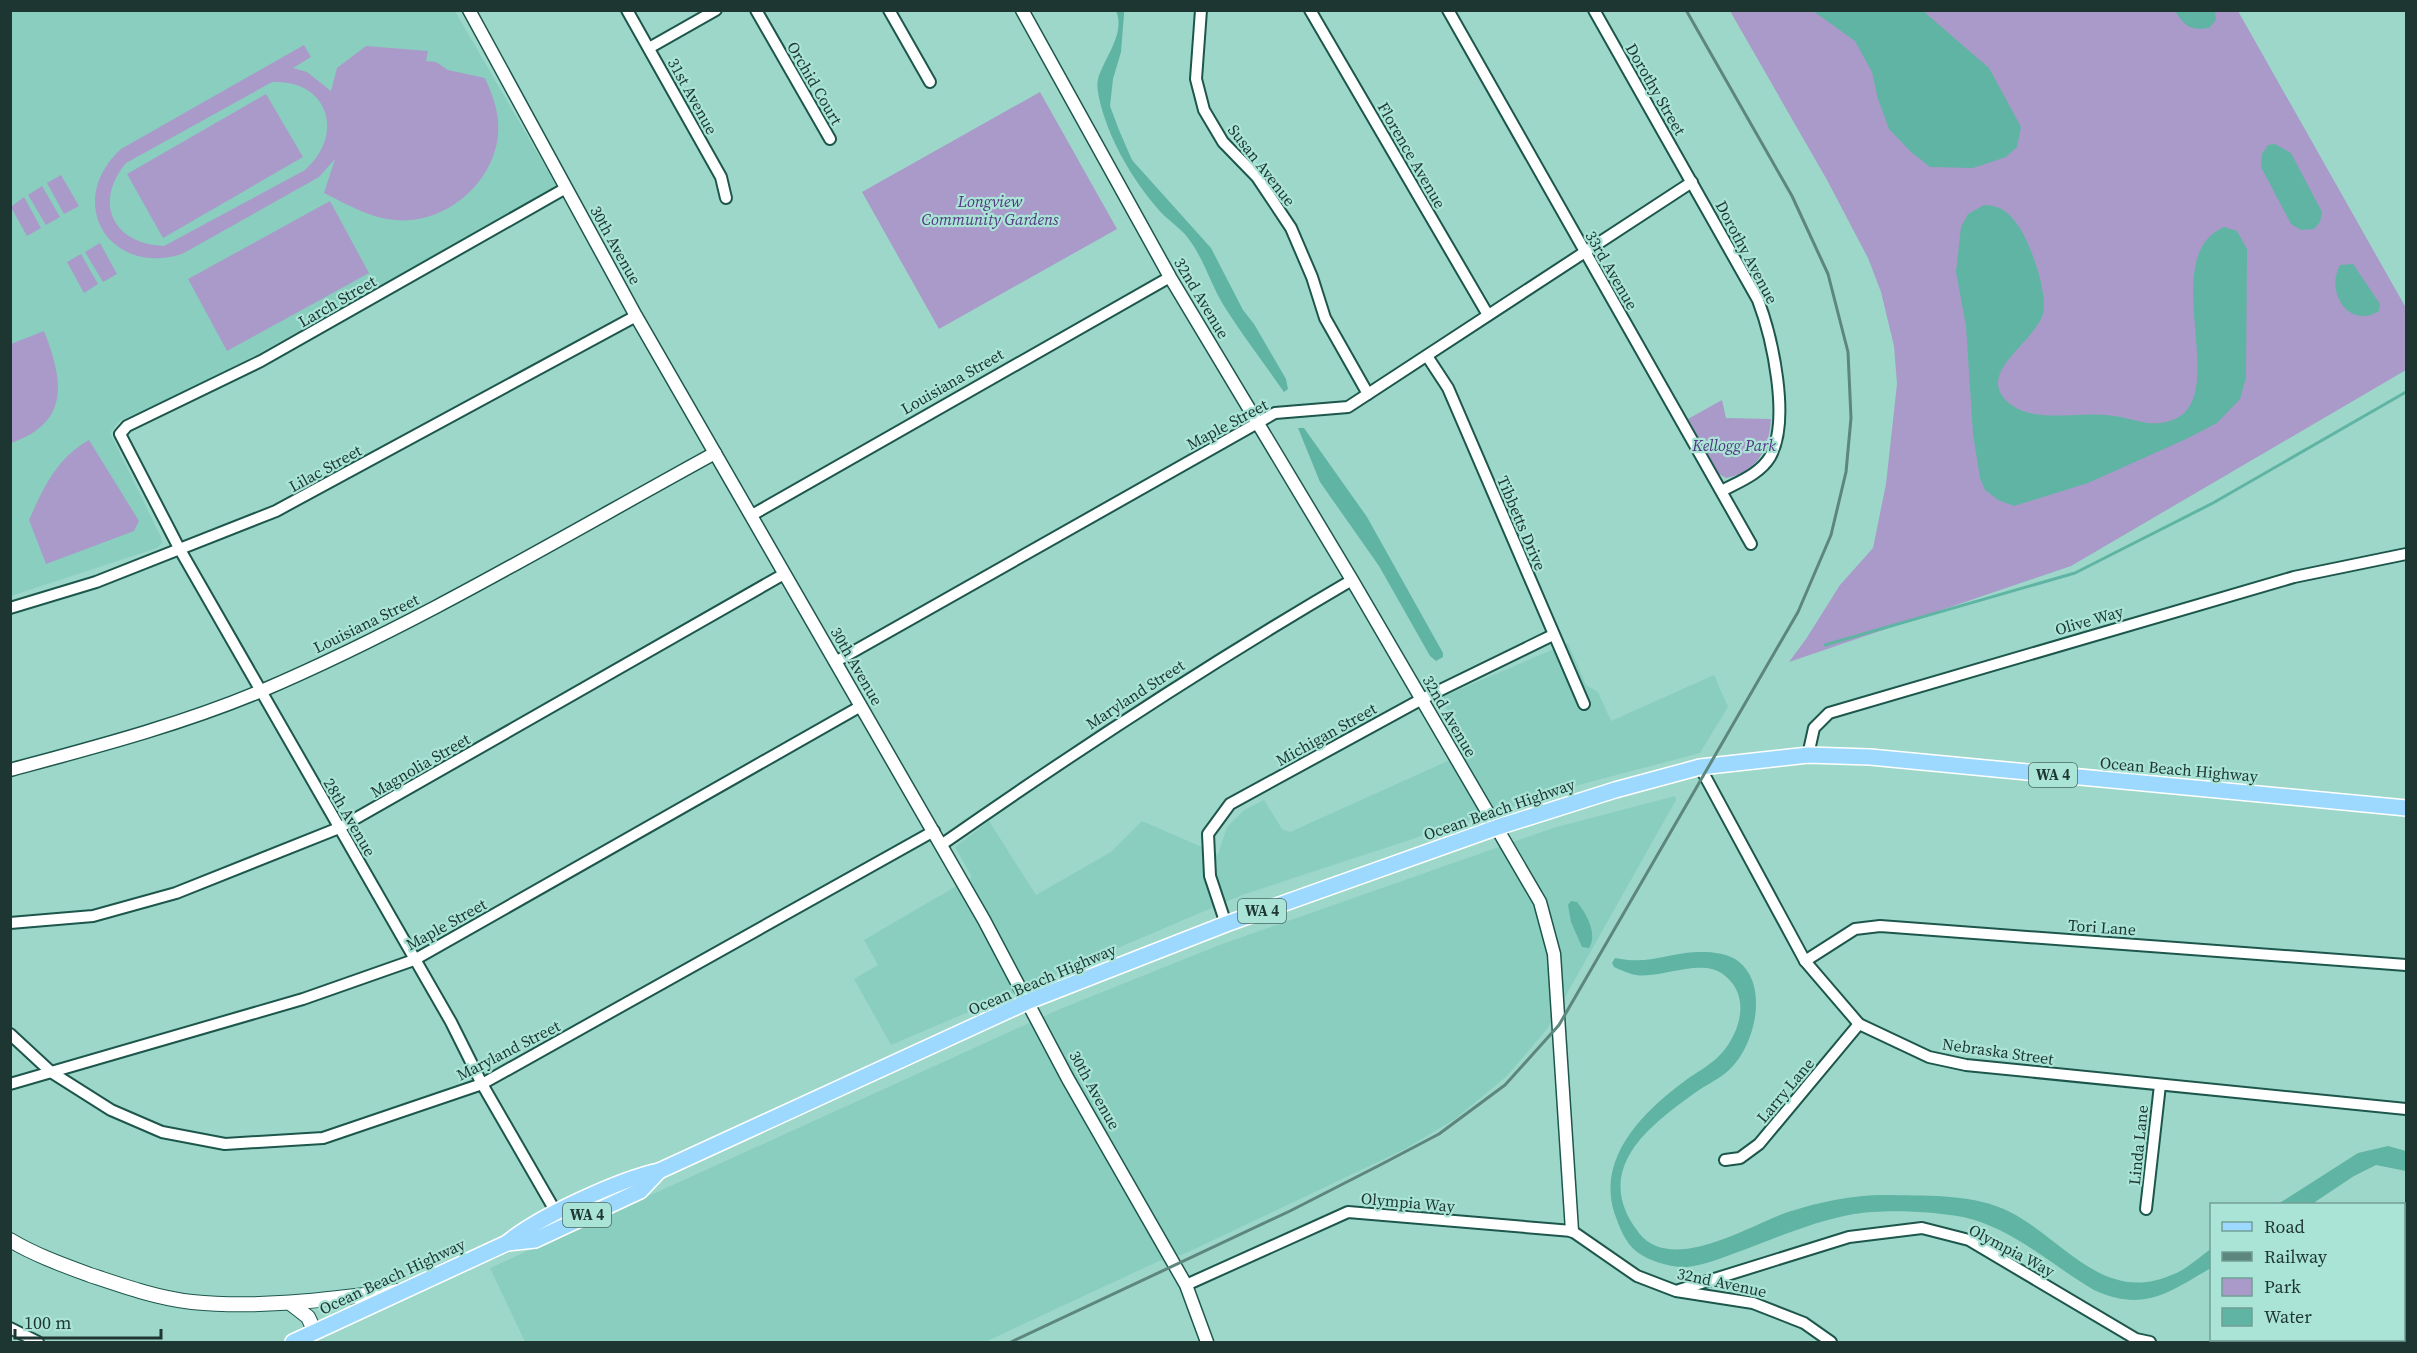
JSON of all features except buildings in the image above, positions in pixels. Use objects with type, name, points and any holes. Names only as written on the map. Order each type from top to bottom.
[{"type":"main road","name":"Ocean Beach Highway","points":[[293,1342],[507,1243],[523,1229],[634,1176],[659,1171],[1029,1001],[1226,924],[1498,827],[1615,790],[1700,767],[1808,755],[1870,757],[2406,808]]},
{"type":"main road","name":"Ocean Beach Highway","points":[[507,1243],[536,1240],[640,1191],[659,1171]]},
{"type":"main road","points":[[10,1240],[67,1266],[132,1289],[190,1302],[241,1305],[290,1303],[404,1291]]},
{"type":"main road","points":[[290,1303],[308,1317],[315,1332]]},
{"type":"street","name":"30th Avenue","points":[[469,10],[636,316],[934,831],[1029,1001],[1068,1079],[1186,1285],[1207,1342]]},
{"type":"street","name":"31st Avenue","points":[[627,10],[721,177],[726,198]]},
{"type":"street","points":[[649,48],[716,10]]},
{"type":"street","name":"Orchid Court","points":[[756,10],[830,139]]},
{"type":"street","points":[[889,10],[930,82]]},
{"type":"street","name":"32nd Avenue","points":[[1022,10],[1170,277],[1352,580],[1540,902],[1554,954],[1572,1231],[1637,1276],[1676,1291],[1753,1303],[1804,1323],[1831,1342]]},
{"type":"street","name":"Susan Avenue","points":[[1201,10],[1196,79],[1204,110],[1223,142],[1257,177],[1291,228],[1312,277],[1324,318],[1368,394]]},
{"type":"street","name":"Florence Avenue","points":[[1310,10],[1488,315]]},
{"type":"street","name":"33rd Avenue","points":[[1448,10],[1751,544]]},
{"type":"street","name":"Dorothy Street","points":[[1593,10],[1692,182]]},
{"type":"street","name":"Maple Street","points":[[835,662],[1275,413],[1297,409],[1327,410],[1348,406],[1692,182]]},
{"type":"street","name":"Dorothy Avenue","points":[[1692,182],[1758,300],[1777,364],[1777,429],[1770,456],[1756,472],[1722,491]]},
{"type":"street","name":"Larch Street","points":[[120,434],[127,426],[261,361],[566,188]]},
{"type":"street","name":"Louisiana Street","points":[[752,515],[1170,277]]},
{"type":"street","name":"Lilac Street","points":[[10,608],[96,582],[276,512],[636,316]]},
{"type":"street","name":"Tibbetts Drive","points":[[1427,356],[1448,388],[1584,704]]},
{"type":"street","name":"28th Avenue","points":[[120,434],[179,548],[451,1022],[482,1084],[557,1214]]},
{"type":"street","name":"Louisiana Street","points":[[10,770],[163,728],[261,691],[390,632],[715,453]]},
{"type":"street","name":"Olive Way","points":[[1808,755],[1814,728],[1829,713],[2294,577],[2406,554]]},
{"type":"street","name":"Magnolia Street","points":[[10,923],[93,916],[176,893],[339,828],[784,574]]},
{"type":"street","name":"Maryland Street","points":[[941,845],[1096,737],[1242,644],[1352,580]]},
{"type":"street","name":"Michigan Street","points":[[1226,924],[1210,876],[1208,834],[1230,804],[1422,699],[1553,635]]},
{"type":"street","name":"Maple Street","points":[[10,1084],[303,999],[414,960],[861,706]]},
{"type":"street","name":"Nebraska Street","points":[[1700,767],[1805,961],[1858,1024],[1929,1057],[1966,1065],[2406,1109]]},
{"type":"street","name":"Maryland Street","points":[[10,1034],[51,1072],[111,1110],[162,1132],[225,1144],[323,1137],[482,1084],[934,831]]},
{"type":"street","name":"Tori Lane","points":[[1805,961],[1855,929],[1880,926],[2406,965]]},
{"type":"street","name":"Larry Lane","points":[[1725,1160],[1740,1158],[1759,1144],[1858,1024]]},
{"type":"street","name":"Linda Lane","points":[[2146,1209],[2160,1084]]},
{"type":"street","name":"Olympia Way","points":[[1186,1285],[1348,1212],[1572,1231]]},
{"type":"street","name":"Olympia Way","points":[[1676,1291],[1849,1237],[1922,1228],[1970,1240],[2136,1339],[2150,1342]]},
{"type":"street","points":[[10,1328],[38,1342]]},
{"type":"shaded area","points":[[10,11],[455,11],[557,187],[220,375],[119,421],[110,433],[162,543],[157,548],[11,596]]},
{"type":"shaded area","points":[[1568,643],[1586,685],[1598,692],[1611,721],[1714,675],[1728,707],[1700,753],[1571,787],[1242,895],[891,1045],[854,979],[878,965],[864,940],[972,877],[955,847],[989,821],[1036,895],[1111,852],[1142,821],[1218,854],[1227,827],[1244,810],[1264,800],[1282,829],[1290,832],[1470,751],[1443,703],[1444,696]]},
{"type":"shaded area","points":[[1675,796],[1676,800],[1547,1029],[1507,1076],[1455,1119],[1405,1149],[1184,1254],[1159,1261],[985,1342],[525,1342],[490,1268],[1060,1009],[1222,944],[1553,828]]},
{"type":"green space","points":[[1730,11],[2238,11],[2406,308],[2406,370],[2071,566],[1789,662],[1840,585],[1873,548],[1886,484],[1897,384],[1894,346],[1881,292],[1868,258],[1827,180]]},
{"type":"green space","points":[[304,45],[311,57],[293,68],[307,72],[331,91],[337,68],[366,46],[428,51],[426,61],[436,62],[448,70],[485,78],[498,120],[494,154],[486,171],[474,187],[444,211],[406,220],[387,219],[347,205],[324,193],[335,159],[319,177],[182,254],[156,258],[133,255],[115,245],[102,230],[96,211],[96,191],[104,169],[121,149]],"holes":[[[272,82],[291,83],[307,90],[318,99],[325,112],[327,126],[325,141],[317,156],[305,170],[164,246],[146,244],[132,238],[121,229],[113,219],[110,206],[116,178],[126,163]]]},
{"type":"green space","name":"Longview Community Gardens","points":[[1040,92],[1117,229],[939,329],[862,192]]},
{"type":"green space","points":[[266,94],[303,157],[163,238],[127,174]]},
{"type":"green space","points":[[61,175],[79,206],[64,214],[47,183]]},
{"type":"green space","points":[[42,186],[60,217],[46,225],[28,195]]},
{"type":"green space","points":[[24,197],[41,228],[27,236],[11,207]]},
{"type":"green space","points":[[330,201],[369,273],[227,351],[188,279]]},
{"type":"green space","points":[[100,243],[117,274],[103,282],[85,252]]},
{"type":"green space","points":[[81,254],[98,284],[84,293],[67,262]]},
{"type":"green space","points":[[44,331],[55,366],[58,382],[57,398],[53,411],[44,424],[11,443],[11,344]]},
{"type":"green space","name":"Kellogg Park","points":[[1722,400],[1726,418],[1771,419],[1768,440],[1760,457],[1746,470],[1726,478],[1719,474],[1688,419]]},
{"type":"green space","points":[[89,440],[139,521],[134,531],[46,564],[29,520],[46,485],[59,465]]},
{"type":"water","points":[[1116,11],[1124,11],[1124,14],[1121,52],[1113,79],[1110,106],[1132,160],[1211,248],[1243,310],[1254,324],[1286,379],[1288,389],[1284,392],[1224,306],[1194,246],[1185,234],[1165,217],[1140,186],[1111,134],[1101,106],[1097,82],[1116,37],[1118,19]]},
{"type":"water","points":[[1813,11],[1923,11],[1989,68],[2021,127],[2017,147],[2006,157],[1973,168],[1930,167],[1911,152],[1889,129],[1878,99],[1872,72],[1855,41]]},
{"type":"water","points":[[2175,11],[2215,11],[2216,20],[2209,28],[2197,29],[2185,24]]},
{"type":"water","points":[[2275,144],[2291,153],[2322,212],[2320,222],[2314,229],[2301,230],[2291,224],[2261,167],[2262,154],[2268,145]]},
{"type":"water","points":[[1984,205],[2005,211],[2019,227],[2033,257],[2043,294],[2043,314],[2038,324],[2004,366],[1999,376],[1998,387],[2010,404],[2036,414],[2104,415],[2155,423],[2166,422],[2186,410],[2196,389],[2197,362],[2193,299],[2195,269],[2204,244],[2224,227],[2237,231],[2247,249],[2246,377],[2240,399],[2217,423],[2088,483],[2014,506],[1998,500],[1985,490],[1980,478],[1973,434],[1966,326],[1956,272],[1961,227],[1968,214]]},
{"type":"water","points":[[2353,264],[2380,304],[2379,311],[2368,316],[2358,316],[2350,312],[2338,296],[2336,276],[2340,265]]},
{"type":"water","points":[[1298,428],[1304,428],[1367,517],[1443,653],[1443,657],[1436,661],[1430,656],[1379,566],[1320,482]]},
{"type":"water","points":[[1571,901],[1577,902],[1590,924],[1592,936],[1589,948],[1582,947],[1571,922],[1568,905]]},
{"type":"water","points":[[1711,952],[1735,959],[1746,969],[1753,982],[1756,1012],[1748,1043],[1732,1067],[1662,1118],[1632,1150],[1623,1169],[1621,1188],[1625,1210],[1639,1233],[1653,1245],[1671,1249],[1691,1248],[1712,1243],[1788,1212],[1839,1199],[1879,1195],[1937,1196],[1982,1202],[2010,1212],[2030,1224],[2086,1266],[2106,1276],[2127,1282],[2149,1282],[2174,1274],[2210,1250],[2210,1269],[2156,1297],[2127,1300],[2094,1290],[2015,1238],[1981,1222],[1938,1213],[1909,1211],[1866,1212],[1839,1217],[1694,1266],[1668,1265],[1642,1255],[1626,1239],[1614,1212],[1611,1191],[1612,1172],[1618,1154],[1628,1136],[1655,1105],[1717,1058],[1725,1049],[1737,1028],[1740,1005],[1733,984],[1715,970],[1693,968],[1636,975],[1614,967],[1612,963],[1615,958],[1647,960],[1685,953]]},
{"type":"water","points":[[2388,1146],[2406,1151],[2406,1171],[2376,1165],[2354,1176],[2314,1203],[2280,1203],[2358,1153]]},
{"type":"waterway","points":[[1825,645],[2075,573],[2213,503],[2406,392]]},
{"type":"railway","points":[[1011,1342],[1290,1211],[1380,1165],[1439,1134],[1505,1085],[1559,1025],[1798,612],[1831,535],[1846,472],[1851,418],[1848,352],[1828,274],[1792,196],[1686,10]]}]
